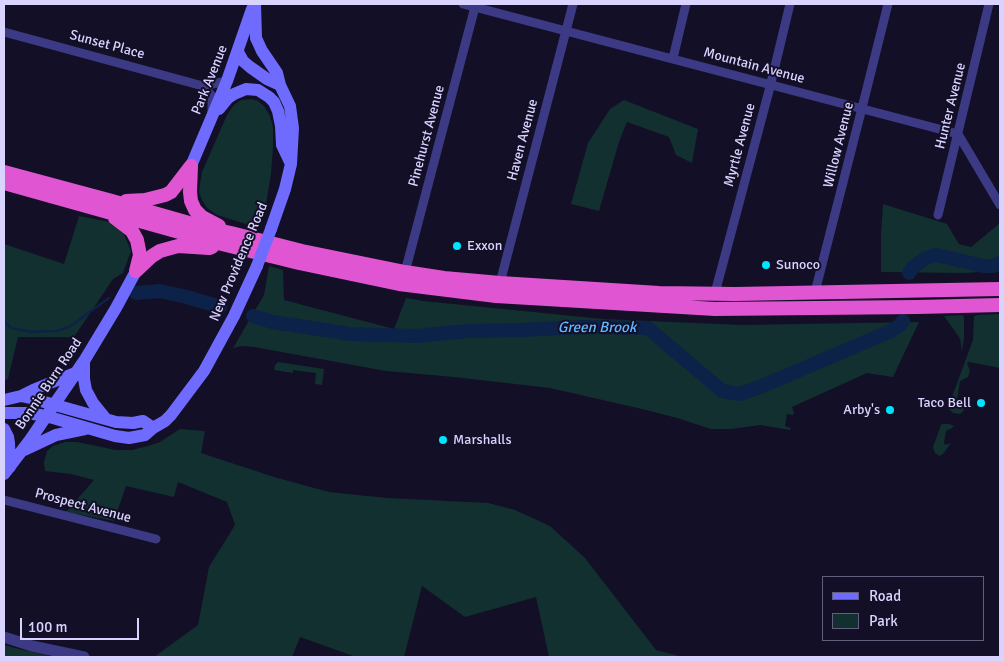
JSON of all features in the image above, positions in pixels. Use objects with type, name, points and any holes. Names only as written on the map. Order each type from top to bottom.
[{"type":"highway","points":[[190,166],[191,201],[195,210],[202,217],[231,233]]},
{"type":"highway","points":[[110,207],[145,200],[171,192],[190,166]]},
{"type":"highway","points":[[4,172],[222,244],[299,263],[399,284],[496,296],[715,309],[1000,305]]},
{"type":"highway","points":[[4,183],[231,233],[302,251],[444,278],[659,293],[1000,289]]},
{"type":"highway","points":[[110,207],[132,231],[137,240],[140,254],[136,271]]},
{"type":"highway","points":[[136,271],[160,251],[178,246],[209,248],[222,244]]},
{"type":"main road","name":"Park Avenue","points":[[190,166],[227,81],[255,4]]},
{"type":"main road","name":"New Providence Road","points":[[4,413],[27,413],[46,416],[115,436],[129,438],[145,435],[165,421],[204,371],[226,332],[257,266],[272,229],[291,164],[293,141],[292,116],[277,73],[256,38],[255,4]]},
{"type":"main road","points":[[238,52],[253,55],[270,64]]},
{"type":"main road","points":[[238,52],[243,61],[250,67],[267,79],[280,85]]},
{"type":"main road","points":[[212,116],[228,98],[240,91],[251,89],[265,94],[274,102],[278,111],[282,145],[291,164]]},
{"type":"main road","name":"Bonnie Burn Road","points":[[7,471],[84,360],[136,271]]},
{"type":"main road","points":[[84,360],[86,390],[93,403],[106,419]]},
{"type":"main road","points":[[4,400],[21,396],[75,373]]},
{"type":"main road","points":[[21,396],[106,419],[126,423],[143,421],[153,428]]},
{"type":"main road","points":[[4,429],[9,443],[7,471]]},
{"type":"main road","points":[[22,451],[56,435],[86,429]]},
{"type":"street","name":"Mountain Avenue","points":[[464,4],[958,134]]},
{"type":"street","name":"Haven Avenue","points":[[500,283],[573,4]]},
{"type":"street","points":[[673,58],[686,4]]},
{"type":"street","name":"Myrtle Avenue","points":[[715,293],[790,4]]},
{"type":"street","name":"Willow Avenue","points":[[815,292],[888,4]]},
{"type":"street","name":"Hunter Avenue","points":[[938,215],[989,4]]},
{"type":"street","name":"Pinehurst Avenue","points":[[405,272],[475,7]]},
{"type":"street","name":"Sunset Place","points":[[4,32],[203,86],[227,81]]},
{"type":"street","points":[[203,86],[212,96],[212,116]]},
{"type":"street","points":[[958,134],[1000,205]]},
{"type":"street","name":"Prospect Avenue","points":[[4,500],[156,539]]},
{"type":"street","points":[[4,638],[84,657]]},
{"type":"green space","points":[[252,99],[264,106],[270,116],[273,127],[271,174],[265,210],[259,228],[217,215],[207,208],[199,192],[202,172],[227,115],[234,105],[241,100]]},
{"type":"green space","points":[[624,100],[698,129],[692,163],[676,155],[669,137],[627,122],[619,142],[599,211],[571,204],[588,143],[610,109]]},
{"type":"green space","points":[[883,204],[947,224],[959,244],[971,247],[1000,223],[1000,271],[963,273],[881,272]]},
{"type":"green space","points":[[79,216],[110,222],[123,232],[131,251],[123,273],[113,279],[74,337],[18,337],[8,379],[4,381],[4,244],[64,264]]},
{"type":"green space","points":[[269,266],[283,270],[284,300],[394,329],[406,298],[603,319],[742,325],[919,322],[893,377],[867,373],[792,407],[794,413],[793,415],[787,414],[785,426],[791,428],[790,430],[760,425],[731,429],[711,429],[642,409],[550,388],[386,371],[254,347],[242,346],[233,348],[264,295]]},
{"type":"green space","points":[[1000,314],[1000,368],[967,363],[970,371],[968,377],[960,381],[956,405],[958,408],[963,406],[964,411],[960,414],[953,413],[949,409],[949,405],[973,340],[974,316]]},
{"type":"green space","points":[[962,315],[964,317],[964,338],[962,351],[960,339],[944,316]]},
{"type":"green space","points":[[278,362],[324,369],[322,385],[315,384],[316,373],[293,370],[293,373],[274,370]]},
{"type":"green space","points":[[943,424],[954,426],[946,431],[944,442],[945,445],[951,443],[943,454],[939,456],[935,453],[933,447]]},
{"type":"green space","points":[[180,429],[205,431],[201,453],[274,477],[329,492],[387,498],[488,503],[515,510],[550,526],[585,558],[656,650],[683,657],[549,657],[536,597],[465,617],[422,586],[404,657],[356,657],[300,637],[292,657],[154,657],[198,625],[209,567],[235,525],[227,502],[178,482],[174,497],[126,486],[114,521],[66,512],[94,480],[71,474],[45,471],[44,462],[47,451],[53,446],[65,442],[77,442],[116,450],[132,450],[160,442]]},
{"type":"green space","points":[[4,645],[19,649],[55,657],[4,657]]},
{"type":"waterway","name":"Green Brook","points":[[909,273],[913,267],[926,258],[937,255],[983,266],[993,266],[1000,263]]},
{"type":"waterway","name":"Green Brook","points":[[136,293],[160,291],[220,307]]},
{"type":"waterway","name":"Green Brook","points":[[4,321],[11,328],[31,332],[57,331],[69,327],[109,298]]},
{"type":"waterway","name":"Green Brook","points":[[253,316],[273,322],[350,334],[416,336],[468,331],[583,327],[648,328],[722,391],[739,394],[760,387],[891,331],[903,321]]},
{"type":"place","name":"Exxon","points":[[457,246]]},
{"type":"place","name":"Sunoco","points":[[766,265]]},
{"type":"place","name":"Taco Bell","points":[[981,403]]},
{"type":"place","name":"Arby's","points":[[890,410]]},
{"type":"place","name":"Marshalls","points":[[443,440]]}]
